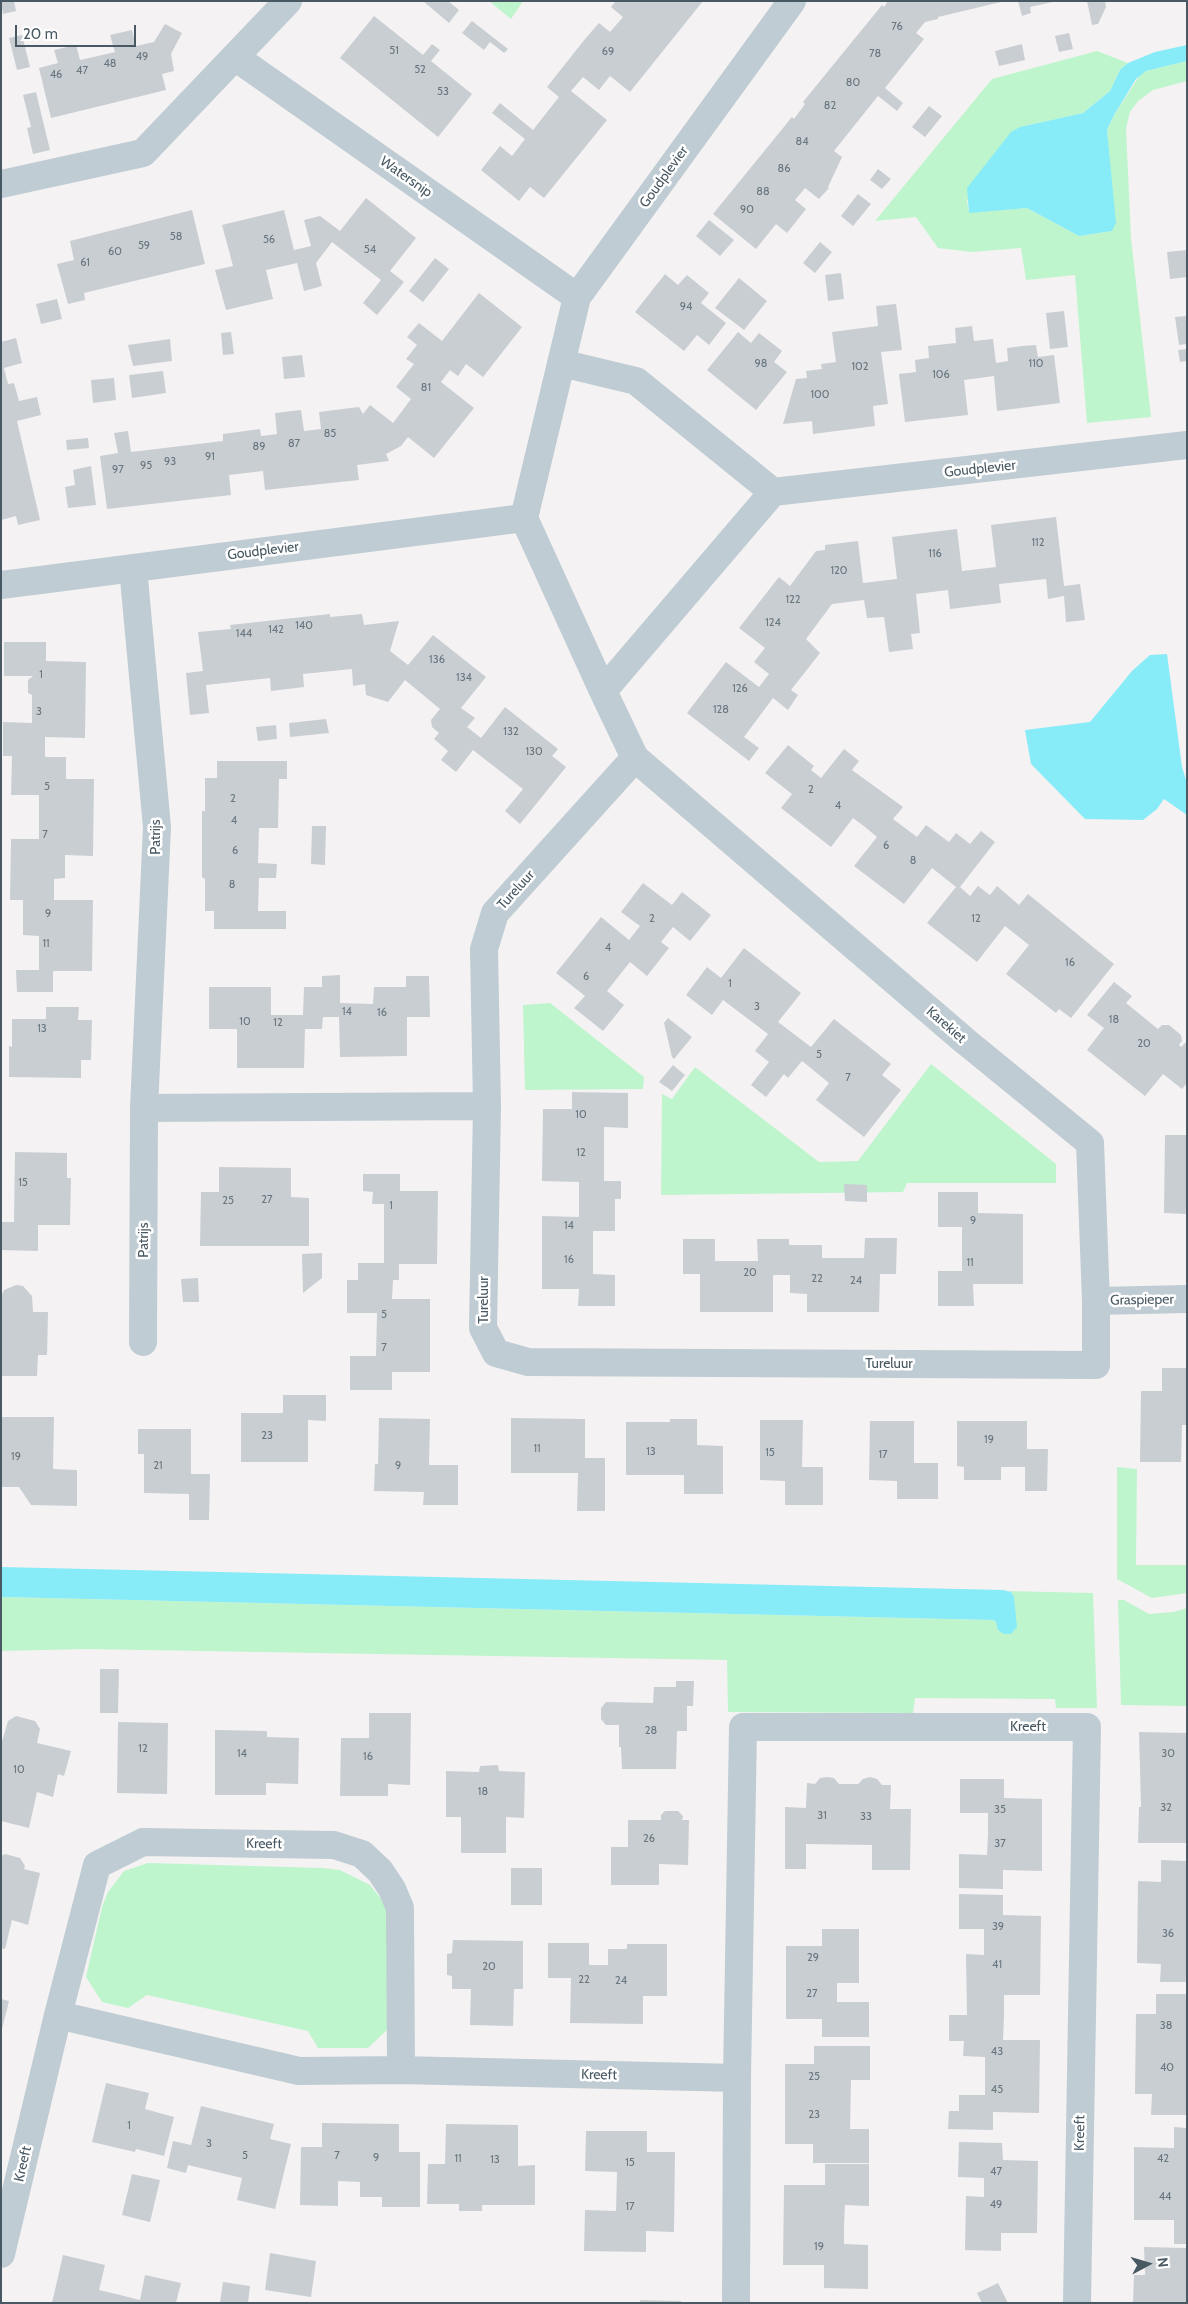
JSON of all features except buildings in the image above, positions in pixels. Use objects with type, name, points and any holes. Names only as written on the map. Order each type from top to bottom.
[{"type":"street","points":[[1,184],[143,153],[288,1]]},
{"type":"street","name":"Goudplevier","points":[[1,585],[524,518],[577,297],[792,1]]},
{"type":"street","name":"Watersnip","points":[[234,58],[577,297]]},
{"type":"street","points":[[561,363],[636,381],[773,492],[603,691]]},
{"type":"street","name":"Goudplevier","points":[[773,492],[1187,445]]},
{"type":"street","points":[[524,518],[635,758]]},
{"type":"street","name":"Patrijs","points":[[132,568],[157,828],[144,1108],[144,1342]]},
{"type":"street","name":"Tureluur","points":[[635,758],[495,913],[484,949],[487,1106],[483,1328],[496,1353],[528,1362],[1096,1365]]},
{"type":"street","name":"Karekiet","points":[[635,758],[965,1041],[1090,1143],[1096,1301],[1096,1365]]},
{"type":"street","points":[[144,1108],[487,1106]]},
{"type":"street","name":"Graspieper","points":[[1096,1301],[1187,1299]]},
{"type":"street","name":"Kreeft","points":[[736,2303],[737,2078],[743,1727],[1087,1727],[1077,2303]]},
{"type":"street","name":"Kreeft","points":[[1,2254],[58,2016],[97,1864],[142,1842],[334,1845],[362,1854],[380,1872],[392,1889],[400,1908],[401,2070]]},
{"type":"street","name":"Kreeft","points":[[58,2016],[299,2071],[401,2070],[737,2078]]},
{"type":"green space","points":[[489,1],[523,1],[511,19]]},
{"type":"green space","points":[[1097,51],[1128,63],[1120,70],[1110,91],[1083,113],[1020,127],[967,201],[969,212],[1027,208],[1079,236],[1112,231],[1107,130],[1114,115],[1140,75],[1146,71],[1187,61],[1187,81],[1153,90],[1138,101],[1130,112],[1126,128],[1131,238],[1151,417],[1087,423],[1075,275],[1026,280],[1021,248],[972,252],[938,248],[916,217],[875,221],[992,79]]},
{"type":"green space","points":[[550,1003],[644,1077],[643,1089],[525,1090],[523,1005]]},
{"type":"green space","points":[[931,1064],[1056,1164],[1056,1183],[907,1183],[903,1192],[661,1195],[662,1094],[672,1099],[695,1067],[819,1162],[858,1161]]},
{"type":"green space","points":[[1117,1467],[1137,1469],[1136,1565],[1187,1565],[1187,1593],[1152,1598],[1117,1579]]},
{"type":"green space","points":[[1006,1591],[1093,1593],[1097,1708],[1056,1708],[1055,1699],[915,1698],[913,1713],[728,1712],[727,1660],[85,1649],[1,1651],[1,1597],[993,1620],[996,1622],[1011,1592]]},
{"type":"green space","points":[[1118,1600],[1124,1600],[1149,1614],[1174,1612],[1187,1608],[1187,1706],[1121,1705]]},
{"type":"green space","points":[[148,1863],[322,1868],[340,1870],[370,1885],[385,1904],[392,1924],[388,2029],[368,2048],[318,2048],[308,2031],[147,1995],[128,2008],[102,2002],[86,1977],[102,1907],[108,1892],[124,1871]]},
{"type":"water","points":[[1187,45],[1187,61],[1146,71],[1136,79],[1107,130],[1116,223],[1112,231],[1079,236],[1027,208],[969,213],[967,188],[1011,132],[1020,127],[1083,113],[1110,91],[1120,70],[1128,63],[1155,52]]},
{"type":"water","points":[[1167,654],[1182,767],[1187,783],[1187,815],[1164,799],[1157,809],[1143,820],[1085,819],[1031,764],[1025,730],[1090,722],[1132,671],[1150,655]]},
{"type":"water","points":[[1,1567],[1003,1590],[1011,1592],[1014,1597],[1017,1627],[1011,1634],[1004,1634],[998,1630],[996,1622],[993,1620],[1,1597]]}]
